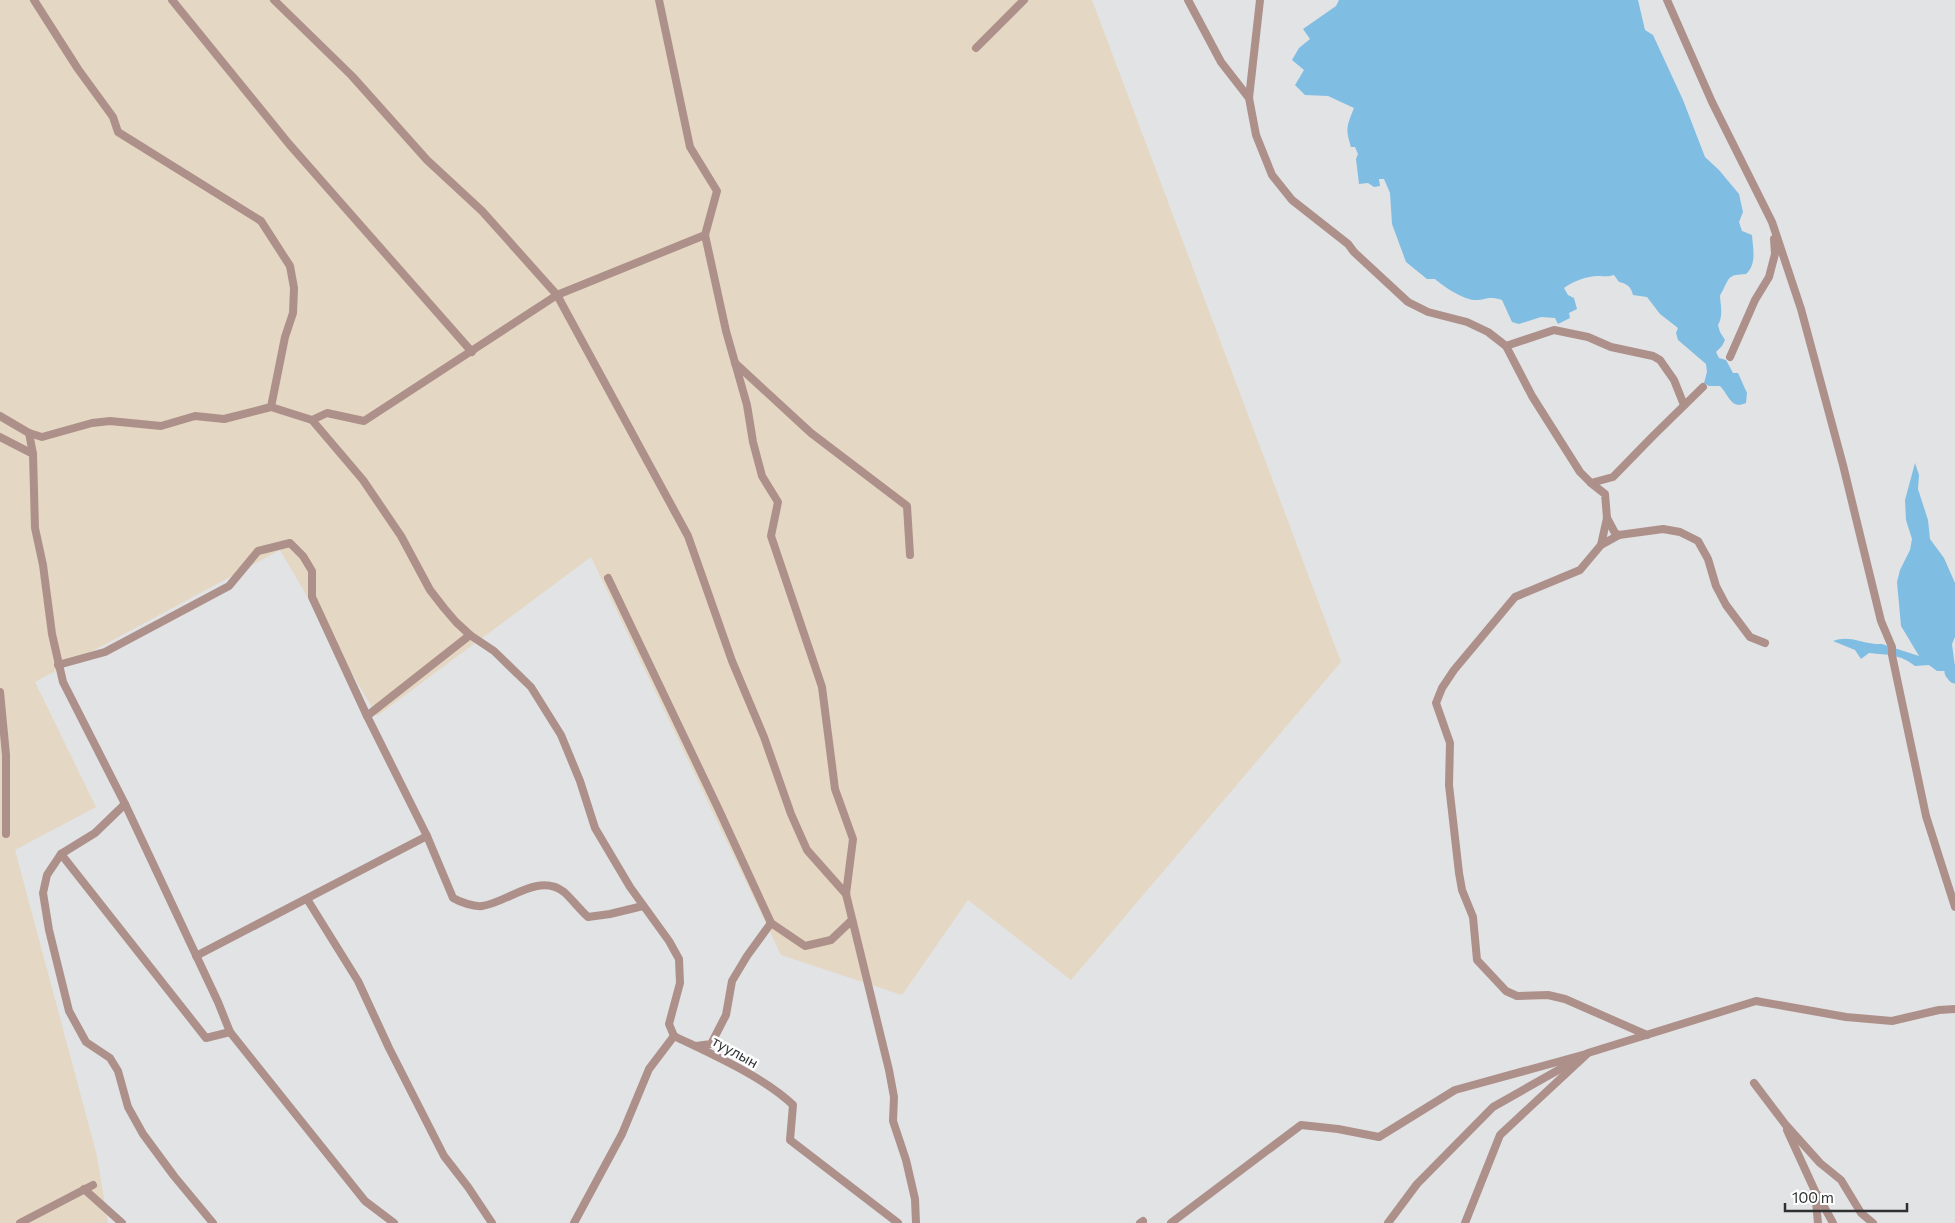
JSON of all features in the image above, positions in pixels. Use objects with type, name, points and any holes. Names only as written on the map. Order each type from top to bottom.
[{"type":"street","points":[[34,0],[78,69],[113,117],[118,132],[261,221],[290,266],[294,288],[293,313],[285,336],[272,408]]},
{"type":"street","points":[[172,0],[289,144],[472,352]]},
{"type":"street","points":[[274,0],[352,76],[427,160],[482,210],[558,295],[688,536],[732,661],[764,737],[807,850],[846,894]]},
{"type":"street","points":[[659,0],[690,147],[717,191],[705,235],[726,331],[747,405],[753,442],[762,476],[778,502],[770,536],[822,686],[835,789],[853,840],[846,894],[889,1070],[894,1097],[893,1121],[906,1160],[915,1200],[916,1223]]},
{"type":"street","points":[[976,48],[1024,0]]},
{"type":"street","points":[[1188,0],[1221,62],[1249,98]]},
{"type":"street","points":[[1260,0],[1249,98],[1256,135],[1272,175],[1292,200],[1348,244],[1354,252],[1408,302],[1428,312],[1467,322],[1481,328],[1506,346],[1536,402],[1580,472],[1605,494]]},
{"type":"street","points":[[1667,0],[1712,102],[1772,222],[1801,309],[1840,455],[1881,621],[1892,647],[1894,665],[1926,816],[1955,907]]},
{"type":"street","points":[[1730,357],[1755,300],[1769,277],[1775,254],[1774,230]]},
{"type":"street","points":[[312,420],[327,413],[364,421],[558,295],[705,235]]},
{"type":"street","points":[[1506,346],[1554,330],[1588,336],[1611,347],[1653,356],[1660,360],[1674,380],[1684,405]]},
{"type":"street","points":[[735,363],[811,433],[907,506],[910,555]]},
{"type":"street","points":[[1601,545],[1607,518],[1605,494],[1613,478],[1703,387]]},
{"type":"street","points":[[0,416],[29,433],[42,437],[92,423],[110,421],[161,426],[194,416],[224,419],[272,408],[312,420],[363,480],[401,536],[430,590],[456,622],[470,635],[494,651],[536,695],[561,735],[580,781],[595,828],[630,887],[669,941],[679,959],[680,983],[669,1024],[674,1036],[649,1069],[622,1134],[574,1223]]},
{"type":"street","points":[[29,433],[33,454],[36,528],[58,665],[63,682],[125,804],[218,1002],[230,1032],[365,1201],[394,1223]]},
{"type":"street","points":[[0,437],[33,454]]},
{"type":"street","points":[[1591,483],[1613,478]]},
{"type":"street","points":[[1607,518],[1615,533],[1619,535]]},
{"type":"street","points":[[1646,1035],[1565,999],[1548,995],[1517,996],[1506,991],[1477,960],[1473,916],[1462,890],[1459,873],[1449,785],[1450,743],[1436,703],[1442,688],[1454,670],[1515,597],[1580,570],[1601,545],[1619,535],[1663,529],[1680,532],[1698,541],[1708,559],[1716,586],[1726,605],[1750,637],[1764,643]]},
{"type":"street","points":[[58,665],[106,652],[229,586],[258,552],[290,543],[303,556],[312,571],[312,597],[367,716],[427,836],[452,898],[461,902],[482,906],[526,888],[547,886],[563,891],[588,917],[643,906]]},
{"type":"street","points":[[608,578],[771,923],[805,946],[831,940],[852,920]]},
{"type":"street","points":[[367,716],[470,635]]},
{"type":"street","points":[[0,692],[6,754],[6,834]]},
{"type":"street","points":[[125,804],[94,833],[61,854],[47,875],[43,893],[49,930],[69,1011],[86,1042],[110,1058],[118,1071],[128,1107],[143,1134],[174,1176],[213,1223]]},
{"type":"street","points":[[196,956],[427,836]]},
{"type":"street","points":[[61,854],[100,906],[206,1038],[230,1032]]},
{"type":"street","points":[[307,899],[358,981],[389,1048],[444,1156],[492,1223]]},
{"type":"street","points":[[696,1046],[711,1044],[726,1015],[732,981],[747,956],[771,923]]},
{"type":"street","points":[[1171,1223],[1301,1125],[1338,1129],[1379,1137],[1455,1090],[1588,1053],[1756,1001],[1846,1017],[1892,1022],[1939,1010],[1955,1009]]},
{"type":"street","name":"туулын","points":[[674,1036],[722,1058],[782,1094],[793,1105],[790,1140],[898,1223]]},
{"type":"street","points":[[1388,1223],[1417,1184],[1493,1107],[1588,1053]]},
{"type":"street","points":[[1465,1223],[1500,1135],[1588,1053]]},
{"type":"street","points":[[1754,1083],[1785,1124],[1820,1163],[1841,1180],[1861,1213],[1873,1223]]},
{"type":"street","points":[[1785,1124],[1815,1191],[1833,1223]]},
{"type":"street","points":[[20,1223],[93,1185]]},
{"type":"street","points":[[84,1190],[122,1223]]},
{"type":"street","points":[[1815,1191],[1818,1223]]},
{"type":"shaded area","points":[[0,0],[1092,0],[1341,662],[1071,980],[968,900],[902,995],[781,955],[591,557],[377,716],[280,550],[35,682],[96,807],[15,850],[97,1156],[108,1223],[0,1223]]},
{"type":"water","points":[[1339,0],[1638,0],[1645,30],[1653,35],[1683,100],[1705,157],[1719,170],[1739,194],[1743,212],[1739,222],[1742,231],[1752,235],[1754,256],[1752,266],[1746,274],[1731,277],[1720,295],[1721,315],[1718,325],[1725,340],[1716,352],[1719,358],[1726,360],[1733,373],[1738,373],[1747,393],[1746,403],[1737,405],[1731,401],[1720,386],[1709,386],[1704,383],[1707,372],[1706,364],[1678,340],[1676,333],[1678,328],[1660,314],[1647,297],[1633,295],[1629,286],[1619,282],[1614,275],[1585,278],[1564,288],[1568,295],[1574,298],[1577,309],[1569,313],[1570,318],[1558,324],[1555,318],[1541,317],[1519,324],[1512,322],[1502,300],[1489,298],[1474,300],[1458,295],[1435,279],[1427,279],[1406,262],[1392,224],[1390,193],[1384,179],[1379,179],[1380,186],[1374,187],[1368,183],[1359,184],[1356,159],[1358,154],[1355,147],[1351,147],[1347,131],[1354,108],[1328,96],[1305,95],[1295,85],[1304,70],[1292,60],[1299,48],[1310,39],[1303,29],[1336,6]]},
{"type":"water","points":[[1915,463],[1919,475],[1918,489],[1928,520],[1930,539],[1944,558],[1955,583],[1955,637],[1952,644],[1955,667],[1947,671],[1937,671],[1929,665],[1915,666],[1904,659],[1888,655],[1869,653],[1861,659],[1855,650],[1833,641],[1851,639],[1882,644],[1919,656],[1901,626],[1897,582],[1900,570],[1910,550],[1912,539],[1906,520],[1905,500]]},
{"type":"waterway","points":[[1952,672],[1955,676]]}]
